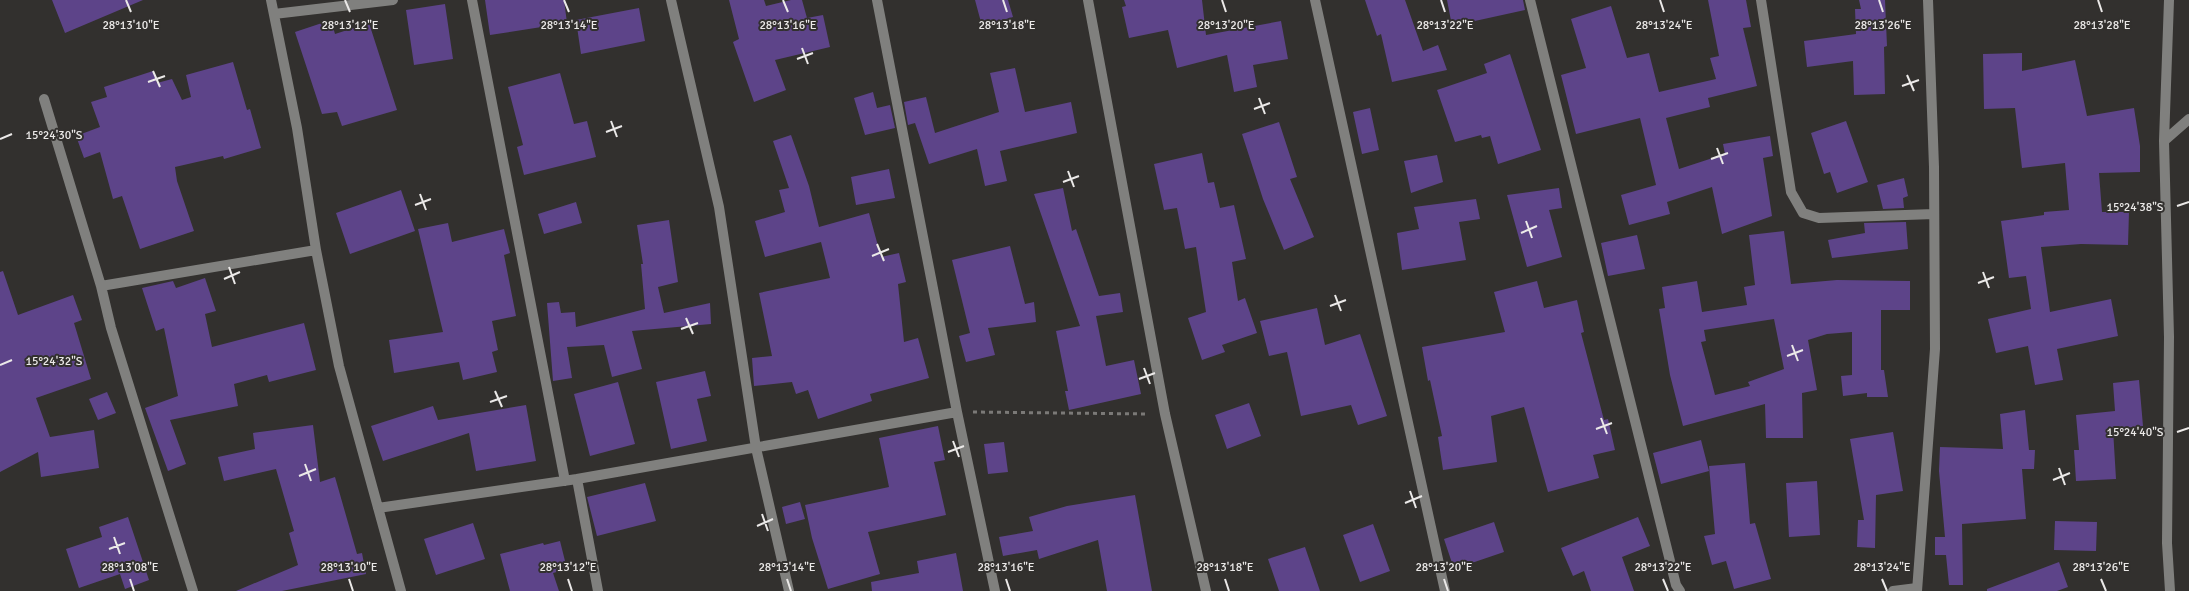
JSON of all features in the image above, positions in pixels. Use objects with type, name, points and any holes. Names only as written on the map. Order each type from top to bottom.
[{"type":"street","points":[[271,0],[297,128],[316,250],[339,366],[401,591]]},
{"type":"street","points":[[274,14],[393,0]]},
{"type":"street","points":[[472,0],[565,481]]},
{"type":"street","points":[[671,0],[720,207],[756,448],[790,591]]},
{"type":"street","points":[[877,0],[957,412],[996,591]]},
{"type":"street","points":[[1088,0],[1165,414],[1206,591]]},
{"type":"street","points":[[1314,0],[1445,591]]},
{"type":"street","points":[[1530,0],[1674,576],[1680,591]]},
{"type":"street","points":[[1761,0],[1791,192],[1803,213],[1820,218],[1934,214]]},
{"type":"street","points":[[1893,591],[1917,589],[1935,348],[1934,214],[1928,0]]},
{"type":"street","points":[[2169,0],[2164,141],[2170,337],[2167,544],[2170,591]]},
{"type":"street","points":[[44,99],[101,286],[111,328],[192,591]]},
{"type":"street","points":[[2164,141],[2189,119]]},
{"type":"street","points":[[101,286],[316,250]]},
{"type":"street","points":[[378,508],[565,481],[957,412]]},
{"type":"street","points":[[577,479],[598,591]]},
{"type":"path","points":[[957,412],[1165,414]]},
{"type":"building","points":[[52,0],[143,0],[65,33]]},
{"type":"building","points":[[485,0],[564,0],[567,23],[490,35]]},
{"type":"building","points":[[729,0],[764,0],[766,6],[791,0],[802,0],[807,18],[823,15],[830,47],[775,60],[786,90],[754,102],[733,42],[739,39]]},
{"type":"building","points":[[975,0],[1008,0],[1013,17],[982,26]]},
{"type":"building","points":[[1124,0],[1202,0],[1206,35],[1281,21],[1288,59],[1253,65],[1257,87],[1234,92],[1227,55],[1177,68],[1168,30],[1129,38],[1122,7],[1126,6]]},
{"type":"building","points":[[1365,0],[1405,0],[1423,51],[1438,45],[1447,70],[1392,82],[1381,34],[1377,36]]},
{"type":"building","points":[[1447,0],[1523,0],[1525,10],[1452,26]]},
{"type":"building","points":[[1708,0],[1746,0],[1751,27],[1743,28],[1757,86],[1708,98],[1710,107],[1666,118],[1679,169],[1725,154],[1723,144],[1770,136],[1773,156],[1763,158],[1772,216],[1722,234],[1712,187],[1667,202],[1670,214],[1629,225],[1621,195],[1656,185],[1640,118],[1576,134],[1561,75],[1586,68],[1571,19],[1611,6],[1627,58],[1649,53],[1659,92],[1716,79],[1710,58],[1719,56]]},
{"type":"building","points":[[1859,0],[1885,0],[1887,46],[1884,47],[1885,94],[1854,95],[1853,61],[1807,67],[1804,41],[1856,34],[1855,9],[1861,9]]},
{"type":"building","points":[[445,4],[453,59],[414,65],[406,10]]},
{"type":"building","points":[[639,8],[645,41],[581,54],[576,20]]},
{"type":"building","points":[[331,20],[335,34],[369,23],[397,110],[342,126],[337,112],[322,114],[295,32]]},
{"type":"building","points":[[2022,53],[2022,71],[2075,60],[2087,116],[2134,108],[2140,146],[2140,172],[2099,173],[2102,212],[2129,212],[2128,245],[2081,244],[2041,247],[2050,312],[2111,299],[2118,336],[2057,349],[2063,380],[2035,385],[2028,346],[1996,353],[1988,319],[2031,309],[2026,276],[2009,278],[2001,221],[2044,215],[2044,212],[2069,210],[2065,163],[2022,168],[2015,108],[1984,109],[1983,54]]},
{"type":"building","points":[[1510,54],[1541,150],[1498,164],[1490,136],[1482,138],[1481,135],[1455,142],[1437,90],[1487,73],[1484,64]]},
{"type":"building","points":[[233,62],[247,110],[250,109],[261,148],[224,159],[223,156],[175,167],[177,181],[194,231],[140,249],[122,196],[113,199],[100,152],[84,158],[76,136],[100,127],[91,102],[107,97],[104,87],[153,71],[157,83],[172,79],[182,100],[191,97],[186,75]]},
{"type":"building","points":[[1015,68],[1025,112],[1071,102],[1077,133],[1000,151],[1007,181],[985,186],[977,149],[929,164],[915,123],[908,125],[904,102],[926,97],[935,133],[999,112],[990,73]]},
{"type":"building","points":[[560,73],[574,124],[587,121],[596,157],[524,175],[517,147],[523,145],[508,87]]},
{"type":"building","points":[[873,92],[877,108],[890,105],[895,128],[865,135],[854,98]]},
{"type":"building","points":[[1370,108],[1379,150],[1362,154],[1353,112]]},
{"type":"building","points":[[1846,121],[1868,182],[1837,193],[1830,172],[1824,174],[1811,133]]},
{"type":"building","points":[[1279,122],[1297,177],[1290,179],[1314,237],[1284,250],[1263,199],[1242,134]]},
{"type":"building","points":[[791,135],[809,186],[819,227],[869,213],[881,257],[899,253],[906,282],[898,284],[904,342],[918,338],[929,378],[870,394],[872,401],[818,419],[808,390],[796,394],[792,382],[754,386],[752,358],[772,356],[759,293],[830,278],[821,242],[765,257],[755,221],[785,212],[779,190],[789,188],[773,141]]},
{"type":"building","points":[[1202,153],[1208,183],[1214,182],[1220,208],[1234,205],[1246,259],[1232,262],[1238,301],[1245,298],[1257,333],[1222,345],[1225,352],[1202,360],[1188,318],[1206,312],[1196,247],[1185,249],[1177,208],[1164,210],[1154,164]]},
{"type":"building","points":[[1437,155],[1443,182],[1411,193],[1404,161]]},
{"type":"building","points":[[889,169],[895,198],[856,205],[851,177]]},
{"type":"building","points":[[1904,178],[1908,196],[1903,198],[1904,208],[1883,209],[1877,185]]},
{"type":"building","points":[[1063,188],[1072,231],[1076,229],[1099,296],[1120,293],[1123,312],[1096,316],[1106,366],[1134,360],[1141,394],[1069,410],[1065,391],[1068,391],[1056,331],[1080,326],[1034,194]]},
{"type":"building","points":[[1559,188],[1562,208],[1549,210],[1562,257],[1527,267],[1507,195]]},
{"type":"building","points":[[401,190],[415,231],[350,254],[336,213]]},
{"type":"building","points":[[1476,199],[1480,219],[1459,222],[1466,260],[1402,270],[1397,233],[1419,229],[1414,207]]},
{"type":"building","points":[[576,202],[582,223],[544,234],[538,214]]},
{"type":"building","points":[[669,220],[678,282],[658,287],[664,313],[710,303],[711,324],[632,331],[642,369],[612,377],[604,345],[567,347],[572,378],[553,381],[547,303],[559,302],[561,313],[575,312],[576,327],[645,309],[641,264],[643,264],[637,225]]},
{"type":"building","points":[[1906,222],[1908,249],[1832,258],[1828,240],[1865,233],[1864,223]]},
{"type":"building","points":[[448,223],[452,242],[504,229],[510,253],[504,255],[516,316],[492,321],[498,350],[492,352],[497,372],[463,380],[459,362],[394,373],[389,340],[443,332],[418,229]]},
{"type":"building","points":[[1784,231],[1791,284],[1837,280],[1910,281],[1910,310],[1881,310],[1881,370],[1884,370],[1888,397],[1867,397],[1867,393],[1843,396],[1841,376],[1852,375],[1852,332],[1827,334],[1808,340],[1817,390],[1802,393],[1803,438],[1766,438],[1765,404],[1683,426],[1670,375],[1659,309],[1665,308],[1662,287],[1697,281],[1702,312],[1747,305],[1744,287],[1755,285],[1749,235]],"holes":[[[1774,319],[1784,369],[1748,382],[1750,386],[1715,395],[1701,342],[1706,341],[1704,330]]]},
{"type":"building","points":[[1637,235],[1645,269],[1608,276],[1601,243]]},
{"type":"building","points":[[1010,246],[1025,304],[1034,302],[1036,322],[988,328],[995,355],[966,362],[959,336],[970,333],[952,260]]},
{"type":"building","points":[[3,271],[18,315],[73,295],[82,320],[74,323],[91,379],[36,398],[50,437],[94,430],[99,468],[41,477],[38,452],[0,472],[0,272]]},
{"type":"building","points":[[205,278],[216,311],[205,314],[212,347],[304,323],[316,370],[269,382],[267,375],[234,384],[238,406],[170,420],[186,464],[168,471],[145,408],[178,396],[164,328],[156,331],[142,288],[173,281],[176,288]]},
{"type":"building","points":[[1537,281],[1544,308],[1577,300],[1584,332],[1581,333],[1604,420],[1608,419],[1615,450],[1593,455],[1599,478],[1548,492],[1524,407],[1491,416],[1497,462],[1443,470],[1438,437],[1442,436],[1430,380],[1428,381],[1422,347],[1505,332],[1494,292]]},
{"type":"building","points":[[1317,308],[1325,345],[1360,334],[1387,416],[1358,425],[1351,405],[1301,416],[1287,352],[1269,356],[1260,321]]},
{"type":"building","points":[[705,371],[711,396],[697,399],[707,441],[671,449],[656,382]]},
{"type":"building","points":[[2139,380],[2143,426],[2113,429],[2116,479],[2076,481],[2074,450],[2079,450],[2076,415],[2115,411],[2113,383]]},
{"type":"building","points":[[618,382],[635,444],[590,456],[574,394]]},
{"type":"building","points":[[107,392],[116,413],[98,420],[89,399]]},
{"type":"building","points":[[1249,403],[1261,436],[1227,449],[1215,415]]},
{"type":"building","points":[[526,405],[536,461],[476,471],[469,433],[383,461],[371,426],[433,406],[438,420]]},
{"type":"building","points":[[2025,410],[2029,450],[2035,450],[2034,469],[2022,469],[2026,519],[1962,524],[1963,585],[1949,585],[1946,555],[1935,555],[1935,537],[1945,537],[1939,471],[1940,447],[2003,449],[2000,414]]},
{"type":"building","points":[[313,425],[320,482],[335,477],[357,554],[362,553],[366,574],[282,591],[236,591],[298,565],[289,533],[294,531],[276,469],[224,481],[218,457],[255,449],[253,433]]},
{"type":"building","points":[[938,426],[945,460],[934,462],[946,515],[868,532],[880,574],[828,589],[812,538],[805,505],[889,487],[879,438]]},
{"type":"building","points":[[1893,432],[1903,491],[1876,495],[1875,548],[1857,547],[1858,520],[1864,520],[1850,439]]},
{"type":"building","points":[[1701,440],[1709,471],[1661,484],[1653,453]]},
{"type":"building","points":[[1004,442],[1008,472],[988,474],[984,444]]},
{"type":"building","points":[[1745,463],[1750,524],[1755,523],[1771,579],[1734,589],[1726,561],[1712,565],[1704,536],[1715,534],[1709,466]]},
{"type":"building","points":[[1817,481],[1820,535],[1789,537],[1786,483]]},
{"type":"building","points":[[645,483],[656,521],[597,536],[587,497]]},
{"type":"building","points":[[1135,495],[1152,591],[1107,591],[1098,540],[1039,559],[1037,550],[1003,556],[999,537],[1033,531],[1029,517],[1067,506]]},
{"type":"building","points":[[800,502],[805,519],[786,524],[782,507]]},
{"type":"building","points":[[128,517],[149,580],[125,589],[120,574],[79,588],[66,549],[102,537],[99,527]]},
{"type":"building","points":[[1638,517],[1650,546],[1622,557],[1634,591],[1591,591],[1584,571],[1573,576],[1561,548]]},
{"type":"building","points":[[2055,521],[2097,522],[2096,551],[2054,550]]},
{"type":"building","points":[[1494,522],[1504,552],[1454,569],[1444,539]]},
{"type":"building","points":[[473,523],[485,559],[436,575],[424,539]]},
{"type":"building","points":[[1373,524],[1390,571],[1360,582],[1343,535]]},
{"type":"building","points":[[560,541],[567,569],[553,573],[559,591],[510,591],[500,554],[543,543],[544,545]]},
{"type":"building","points":[[1305,547],[1320,591],[1279,591],[1268,559]]},
{"type":"building","points":[[956,553],[963,591],[872,591],[871,582],[919,573],[917,561]]},
{"type":"building","points":[[2059,562],[2068,587],[2057,591],[1987,591],[1987,589]]}]
